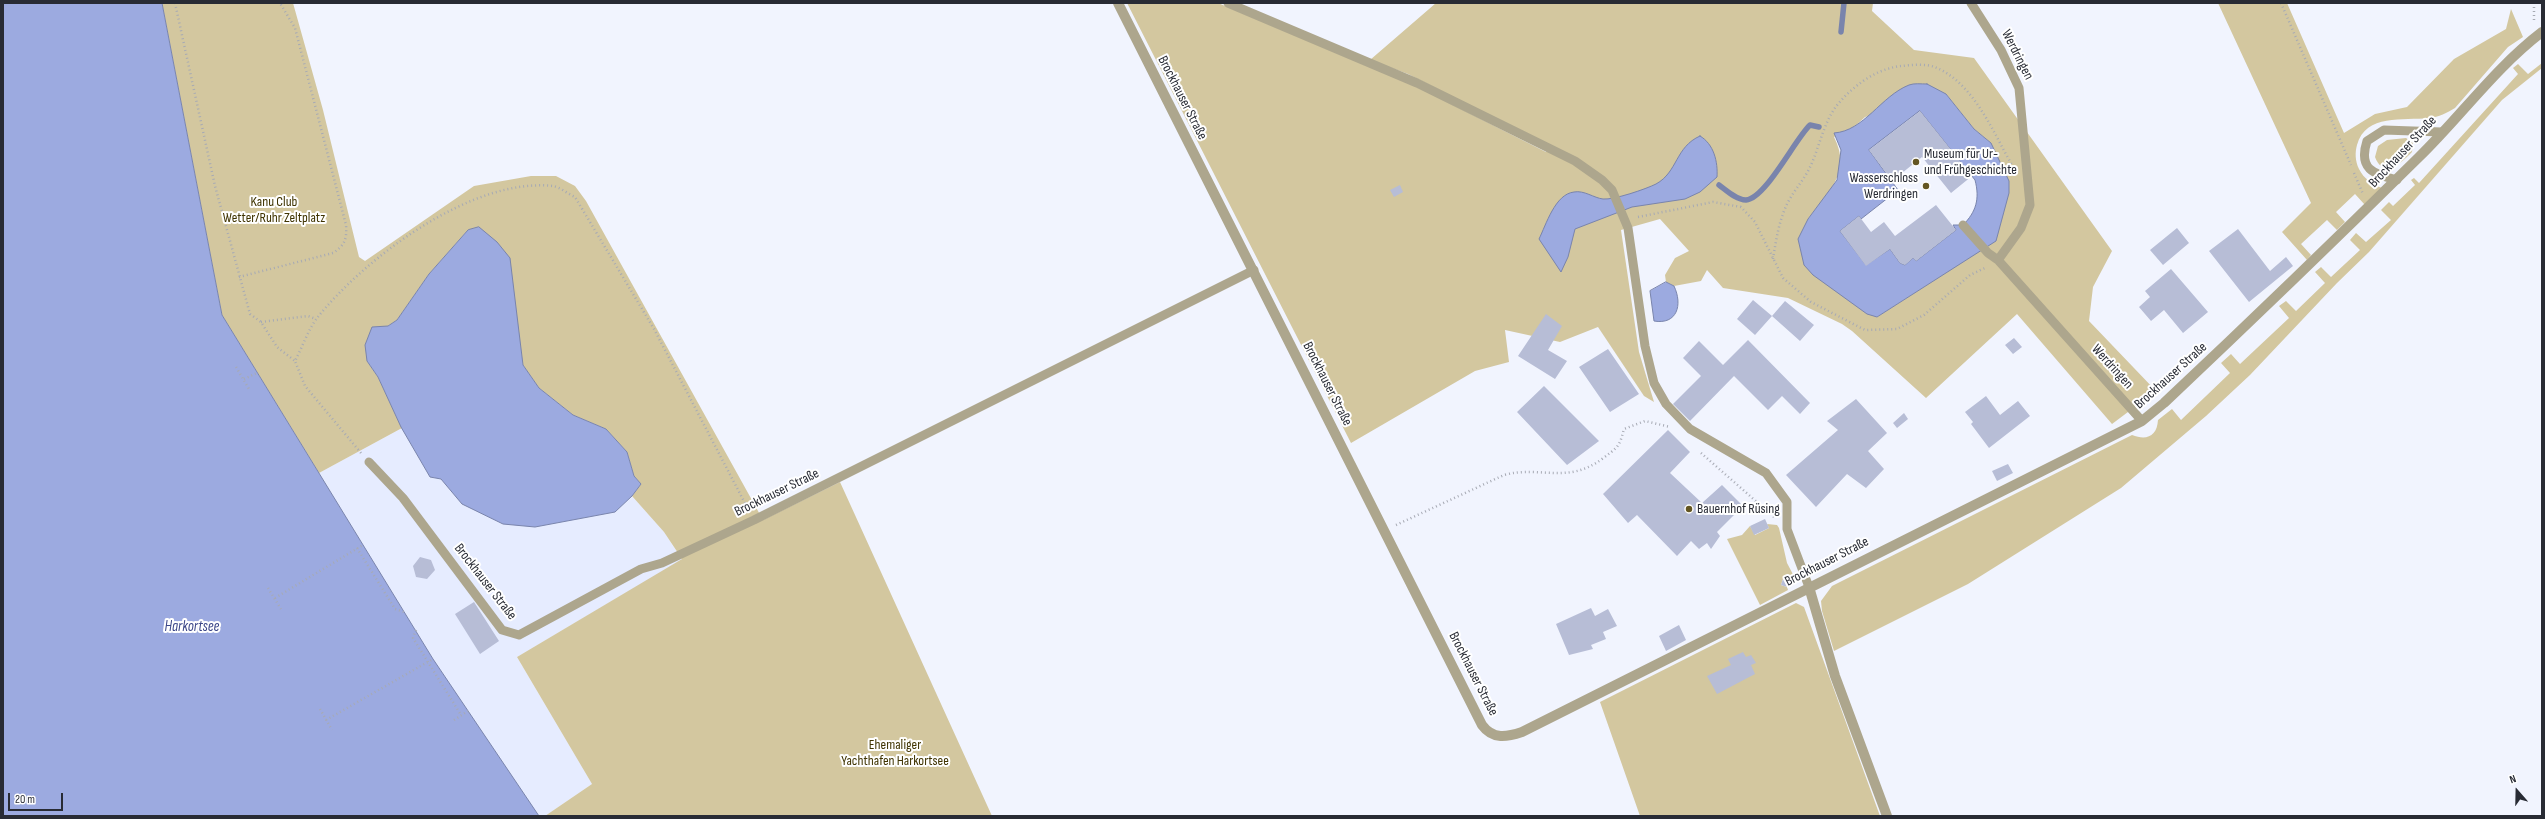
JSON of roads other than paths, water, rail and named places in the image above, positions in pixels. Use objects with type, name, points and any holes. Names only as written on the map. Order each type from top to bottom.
[{"type":"street","name":"Brockhauser Straße","points":[[1118,3],[1254,270],[1482,725],[1493,735],[1501,737],[1522,732],[2142,421],[2170,398],[2397,180],[2507,62],[2542,32]]},
{"type":"street","points":[[1809,587],[1834,676],[1887,816]]},
{"type":"lane","points":[[1228,3],[1417,83],[1575,161],[1591,171],[1612,190],[1624,216],[1633,256],[1645,346],[1654,383],[1666,404],[1690,429],[1766,473],[1787,502],[1787,529],[1809,587]]},
{"type":"lane","name":"Werdringen","points":[[1970,3],[2000,50],[2019,88],[2030,204],[2021,228],[2000,262]]},
{"type":"lane","points":[[2397,180],[2373,174],[2368,168],[2364,155],[2367,140],[2384,130],[2442,132]]},
{"type":"lane","name":"Werdringen","points":[[1963,225],[1988,253],[2000,262],[2142,421]]},
{"type":"lane","name":"Brockhauser Straße","points":[[369,462],[403,498],[502,630],[519,635],[641,569],[662,563],[754,520],[1254,270]]},
{"type":"water","name":"Harkortsee","points":[[3,3],[162,3],[222,315],[433,659],[539,816],[3,816]]},
{"type":"water","points":[[1911,84],[1927,84],[1946,94],[1974,129],[1991,143],[2009,181],[2009,193],[1996,241],[1877,317],[1867,314],[1813,275],[1804,265],[1798,239],[1808,219],[1837,180],[1841,150],[1834,133],[1845,131],[1864,120],[1899,90]],"holes":[[[1920,111],[1975,180],[1977,199],[1971,215],[1963,225],[1953,225],[1956,230],[1916,261],[1913,258],[1905,265],[1900,263],[1890,249],[1866,265],[1840,231],[1859,216],[1861,219],[1898,190],[1869,150]]]},
{"type":"water","points":[[1700,136],[1705,139],[1712,149],[1717,165],[1717,177],[1700,192],[1685,199],[1632,207],[1575,229],[1568,257],[1561,272],[1539,239],[1552,211],[1562,198],[1567,194],[1578,192],[1603,199],[1615,198],[1656,184],[1669,173],[1686,146]]},
{"type":"water","points":[[479,227],[497,242],[510,258],[523,365],[539,388],[573,415],[606,429],[627,452],[634,476],[641,484],[632,496],[615,512],[535,527],[503,524],[462,504],[441,479],[430,477],[401,427],[378,377],[367,361],[365,345],[372,327],[388,326],[397,320],[429,274],[468,230]]},
{"type":"water","points":[[1666,282],[1674,286],[1677,293],[1678,306],[1673,317],[1668,320],[1654,321],[1650,291]]},
{"type":"waterway","points":[[1841,32],[1844,3]]},
{"type":"waterway","points":[[1719,185],[1742,200],[1754,197],[1771,179],[1810,125],[1819,127]]},
{"type":"place","name":"Museum für Ur- und Frühgeschichte","points":[[1916,162]]},
{"type":"place","name":"Wasserschloss Werdringen","points":[[1926,186]]},
{"type":"place","name":"Bauernhof Rüsing","points":[[1689,509]]},
{"type":"park label","name":"Kanu Club Wetter/Ruhr Zeltplatz","points":[[274,210]]},
{"type":"park label","name":"Ehemaliger Yachthafen Harkortsee","points":[[895,754]]}]
